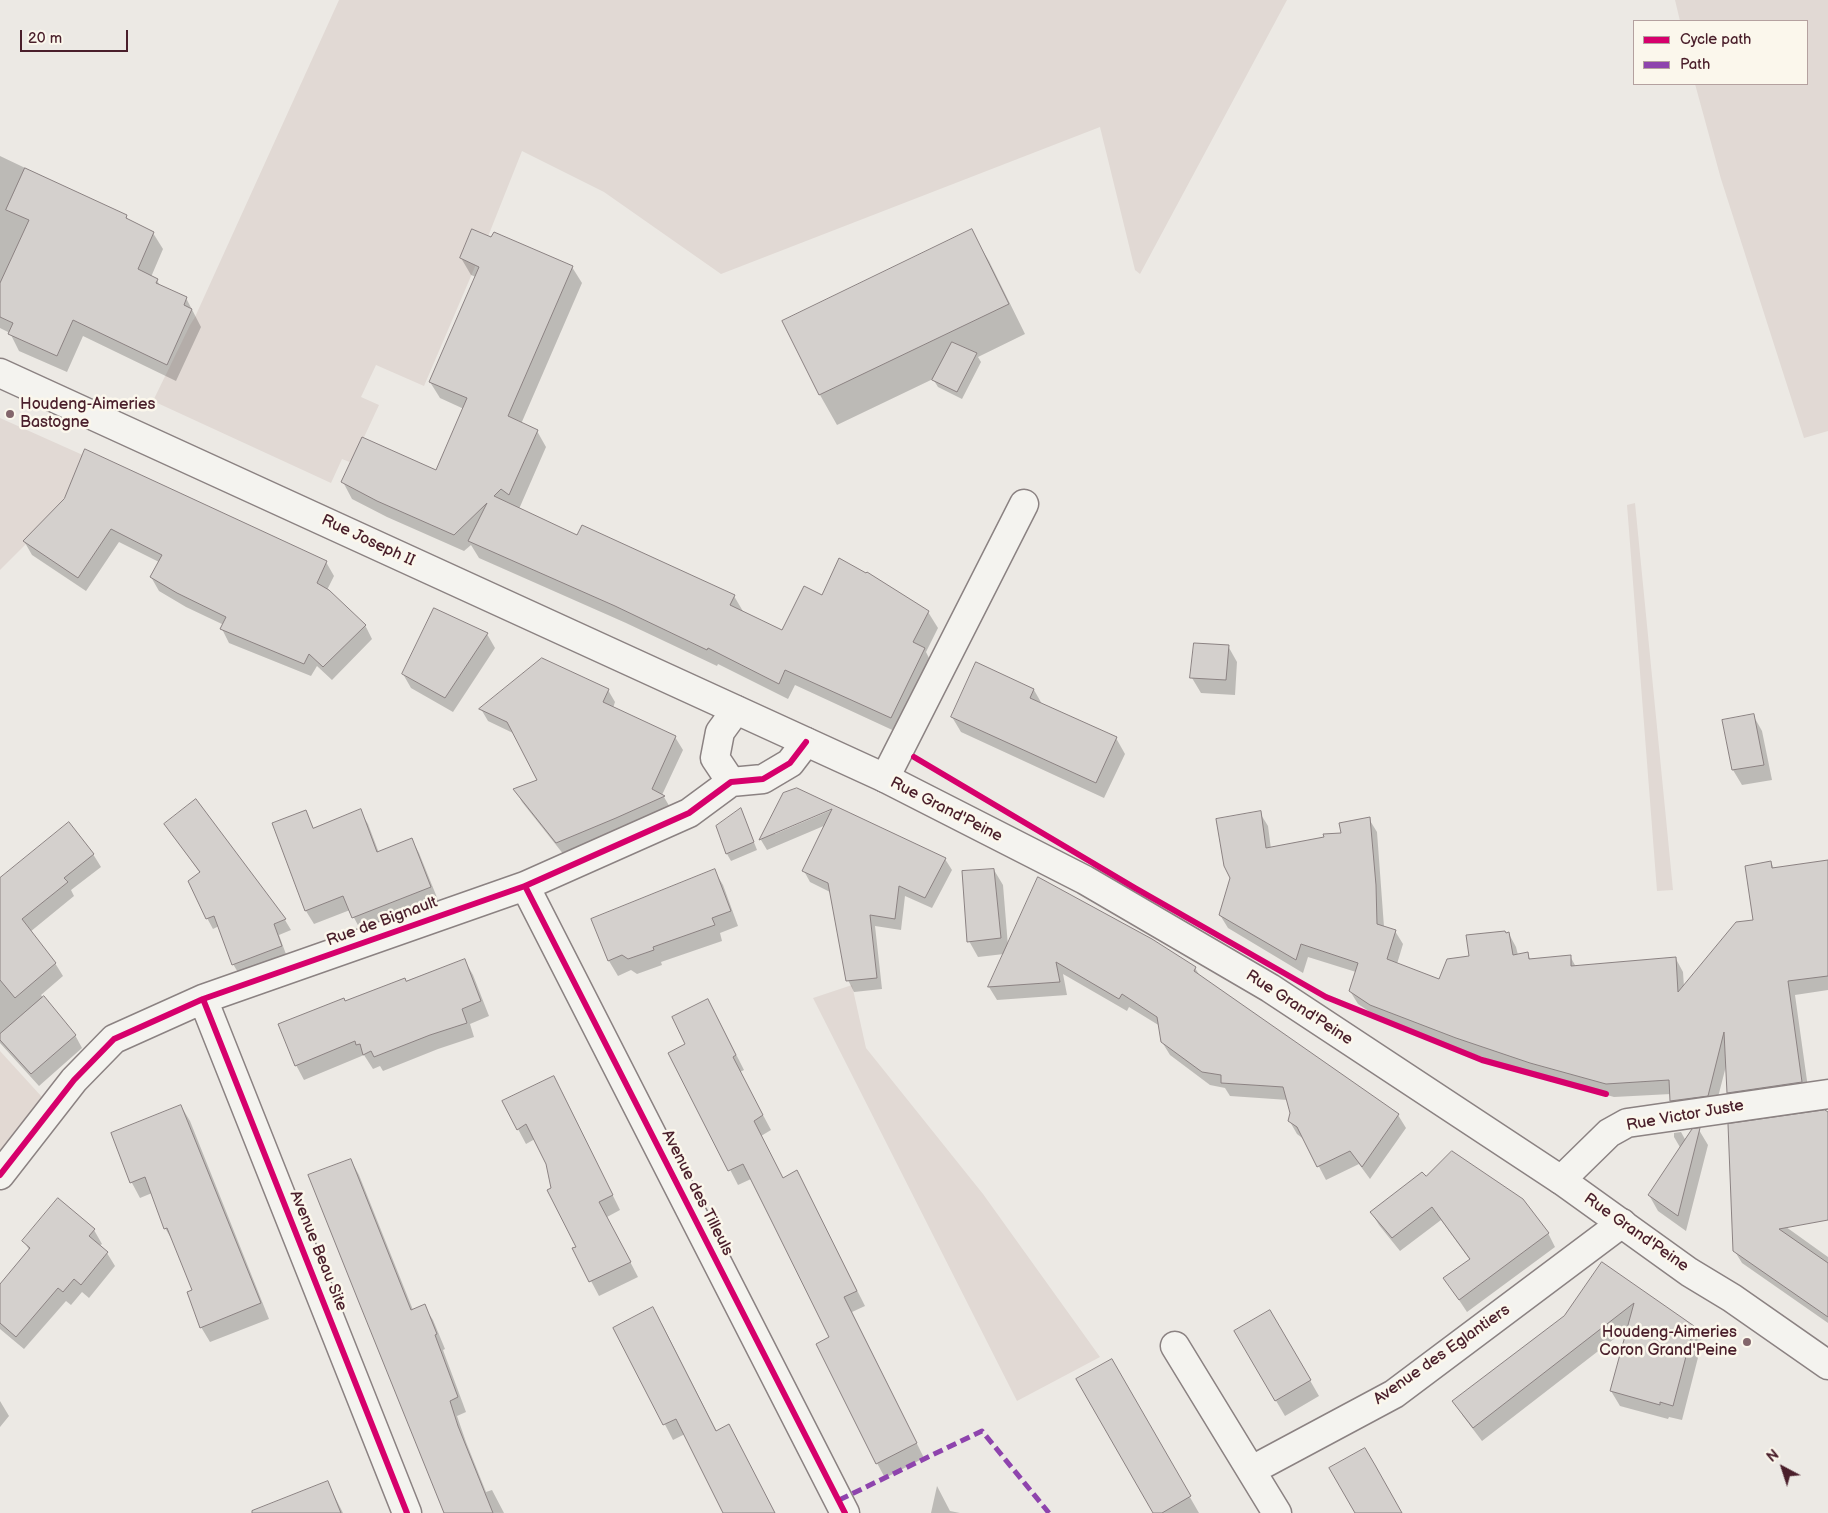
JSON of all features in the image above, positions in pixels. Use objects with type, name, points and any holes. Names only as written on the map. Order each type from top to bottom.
[{"type":"street","name":"Rue Joseph II","points":[[0,373],[736,710]]},
{"type":"street","points":[[885,778],[1024,504]]},
{"type":"street","name":"Rue Grand'Peine","points":[[736,710],[885,778],[1085,880],[1270,988],[1561,1180],[1690,1272],[1732,1298],[1828,1365]]},
{"type":"street","points":[[736,710],[720,732],[715,758],[731,782],[763,779],[790,764],[806,742]]},
{"type":"street","name":"Rue de Bignault","points":[[0,1175],[74,1080],[114,1039],[203,1000],[525,886],[689,813],[731,782]]},
{"type":"street","name":"Avenue des Tilleuls","points":[[525,886],[845,1513]]},
{"type":"street","name":"Avenue Beau Site","points":[[203,1000],[407,1513]]},
{"type":"street","name":"Rue Victor Juste","points":[[1561,1180],[1609,1132],[1627,1124],[1828,1094]]},
{"type":"street","name":"Avenue des Eglantiers","points":[[1252,1470],[1394,1394],[1622,1223]]},
{"type":"street","points":[[1175,1346],[1277,1513]]},
{"type":"shaded area","points":[[339,0],[1287,0],[1140,274],[1135,270],[1100,127],[721,274],[604,192],[522,151],[424,386],[376,365],[361,397],[379,405],[352,463],[342,459],[331,483],[153,401],[195,317]]},
{"type":"shaded area","points":[[1675,0],[1828,0],[1828,431],[1804,438],[1721,179],[1695,85],[1808,85],[1808,20],[1680,20]]},
{"type":"shaded area","points":[[0,418],[85,456],[62,502],[25,545],[0,570]]},
{"type":"shaded area","points":[[1635,503],[1673,890],[1657,891],[1627,505]]},
{"type":"shaded area","points":[[852,985],[866,1048],[983,1194],[1100,1357],[1017,1401],[813,998]]},
{"type":"shaded area","points":[[0,1051],[52,1108],[0,1175]]},
{"type":"building","points":[[25,168],[127,215],[126,218],[154,232],[138,269],[158,279],[156,283],[187,297],[184,305],[192,309],[167,365],[73,320],[57,356],[8,334],[13,323],[0,317],[0,283],[29,220],[6,210]]},
{"type":"building","points":[[472,229],[491,237],[494,232],[573,266],[508,416],[538,430],[509,495],[501,489],[494,496],[577,535],[582,525],[735,595],[730,605],[782,630],[804,586],[822,595],[839,558],[867,572],[929,611],[913,642],[925,648],[891,718],[785,670],[779,684],[708,648],[707,650],[615,606],[468,541],[487,503],[454,535],[377,501],[341,482],[362,437],[436,470],[467,398],[429,382],[479,267],[460,258]]},
{"type":"building","points":[[972,229],[1009,304],[819,395],[782,321]]},
{"type":"building","points":[[952,342],[977,353],[957,392],[932,380]]},
{"type":"building","points":[[85,449],[327,561],[317,583],[329,590],[366,625],[323,667],[309,654],[304,664],[220,629],[226,617],[177,593],[150,577],[162,555],[111,529],[78,578],[23,541],[64,499]]},
{"type":"building","points":[[434,608],[488,633],[445,698],[402,674]]},
{"type":"building","points":[[1194,643],[1229,645],[1226,680],[1190,678]]},
{"type":"building","points":[[542,658],[609,689],[603,702],[676,736],[652,789],[665,796],[556,843],[513,789],[537,780],[507,722],[479,709]]},
{"type":"building","points":[[976,662],[1034,689],[1030,698],[1117,737],[1096,783],[951,717]]},
{"type":"building","points":[[1754,714],[1764,765],[1732,770],[1722,720]]},
{"type":"building","points":[[797,788],[946,858],[925,898],[899,886],[895,919],[870,915],[877,978],[846,981],[828,883],[802,871],[832,809],[759,840],[783,793]]},
{"type":"building","points":[[196,799],[286,919],[274,924],[282,946],[232,965],[214,916],[206,919],[188,881],[200,872],[164,824]]},
{"type":"building","points":[[741,808],[754,842],[726,854],[716,826]]},
{"type":"building","points":[[361,809],[377,852],[412,838],[431,887],[352,918],[343,896],[305,911],[272,823],[306,810],[313,828]]},
{"type":"building","points":[[1261,811],[1266,848],[1324,837],[1323,834],[1341,833],[1339,823],[1370,817],[1376,885],[1377,924],[1396,930],[1387,959],[1439,979],[1447,959],[1469,956],[1466,935],[1505,931],[1506,933],[1509,932],[1513,955],[1528,952],[1529,959],[1571,955],[1571,966],[1676,957],[1678,992],[1736,922],[1753,920],[1745,866],[1771,861],[1772,868],[1828,860],[1828,976],[1788,981],[1802,1082],[1727,1093],[1724,1032],[1708,1096],[1670,1101],[1669,1080],[1606,1084],[1530,1063],[1456,1038],[1370,1005],[1349,991],[1358,963],[1301,944],[1296,960],[1219,915],[1230,878],[1224,866],[1216,819]]},
{"type":"building","points":[[69,822],[94,854],[64,878],[68,882],[22,919],[56,963],[15,998],[0,980],[0,878]]},
{"type":"building","points":[[715,869],[731,911],[712,918],[715,925],[653,947],[654,950],[628,959],[622,955],[608,961],[591,919]]},
{"type":"building","points":[[994,869],[1001,938],[967,942],[962,871]]},
{"type":"building","points":[[1038,877],[1152,939],[1196,967],[1194,971],[1399,1114],[1362,1167],[1350,1151],[1317,1167],[1297,1127],[1288,1121],[1290,1113],[1283,1087],[1221,1083],[1221,1075],[1202,1072],[1161,1042],[1157,1017],[1122,994],[1119,999],[1056,962],[1060,982],[988,987]]},
{"type":"building","points":[[465,959],[481,1001],[462,1009],[467,1023],[374,1057],[371,1051],[363,1055],[360,1044],[356,1045],[355,1041],[295,1066],[278,1024],[344,998],[345,1001],[405,978],[406,981]]},
{"type":"building","points":[[44,996],[76,1035],[31,1074],[0,1040],[0,1034]]},
{"type":"building","points":[[708,999],[736,1055],[733,1057],[763,1115],[754,1121],[783,1178],[797,1170],[857,1291],[844,1297],[917,1443],[876,1464],[816,1344],[829,1337],[743,1164],[728,1171],[668,1053],[685,1044],[672,1017]]},
{"type":"building","points":[[554,1076],[613,1195],[599,1202],[631,1262],[589,1282],[572,1248],[576,1247],[547,1190],[551,1188],[546,1164],[526,1124],[517,1130],[502,1101]]},
{"type":"building","points":[[181,1105],[261,1303],[200,1328],[187,1292],[192,1290],[167,1228],[164,1229],[145,1177],[130,1183],[111,1133]]},
{"type":"building","points":[[1825,1110],[1828,1112],[1828,1220],[1779,1229],[1828,1263],[1828,1317],[1733,1251],[1728,1124]]},
{"type":"building","points":[[1700,1128],[1678,1216],[1648,1195],[1692,1129]]},
{"type":"building","points":[[1452,1151],[1523,1199],[1549,1233],[1459,1300],[1443,1278],[1470,1259],[1432,1207],[1392,1238],[1370,1212],[1422,1172],[1426,1176]]},
{"type":"building","points":[[351,1159],[411,1310],[425,1304],[458,1397],[450,1401],[458,1426],[493,1513],[444,1513],[358,1300],[308,1175]]},
{"type":"building","points":[[58,1198],[95,1229],[89,1236],[108,1252],[81,1285],[74,1279],[63,1292],[58,1288],[16,1337],[0,1323],[0,1284],[30,1248],[22,1241]]},
{"type":"building","points":[[1602,1262],[1694,1326],[1673,1406],[1660,1402],[1660,1405],[1610,1391],[1634,1303],[1473,1428],[1452,1401],[1564,1316]]},
{"type":"building","points":[[653,1307],[716,1431],[729,1424],[775,1513],[723,1513],[676,1419],[663,1425],[613,1328]]},
{"type":"building","points":[[1270,1310],[1311,1380],[1275,1401],[1234,1331]]},
{"type":"building","points":[[1112,1359],[1191,1496],[1162,1513],[1153,1513],[1076,1379]]},
{"type":"building","points":[[1365,1448],[1402,1513],[1355,1513],[1329,1468]]},
{"type":"building","points":[[328,1481],[341,1513],[252,1513],[252,1511]]},
{"type":"marked path","points":[[839,1500],[982,1431],[1049,1513]]},
{"type":"cycle path","points":[[0,1175],[74,1080],[114,1039],[203,999],[525,886],[689,813],[731,782],[763,779],[790,763],[806,742]]},
{"type":"cycle path","points":[[914,757],[1135,888],[1326,997],[1482,1060],[1606,1094]]},
{"type":"cycle path","points":[[525,886],[845,1513]]},
{"type":"cycle path","points":[[203,999],[407,1513]]},
{"type":"place","name":"Houdeng-Aimeries Bastogne","points":[[10,414]]},
{"type":"place","name":"Houdeng-Aimeries Coron Grand'Peine","points":[[1747,1342]]}]
